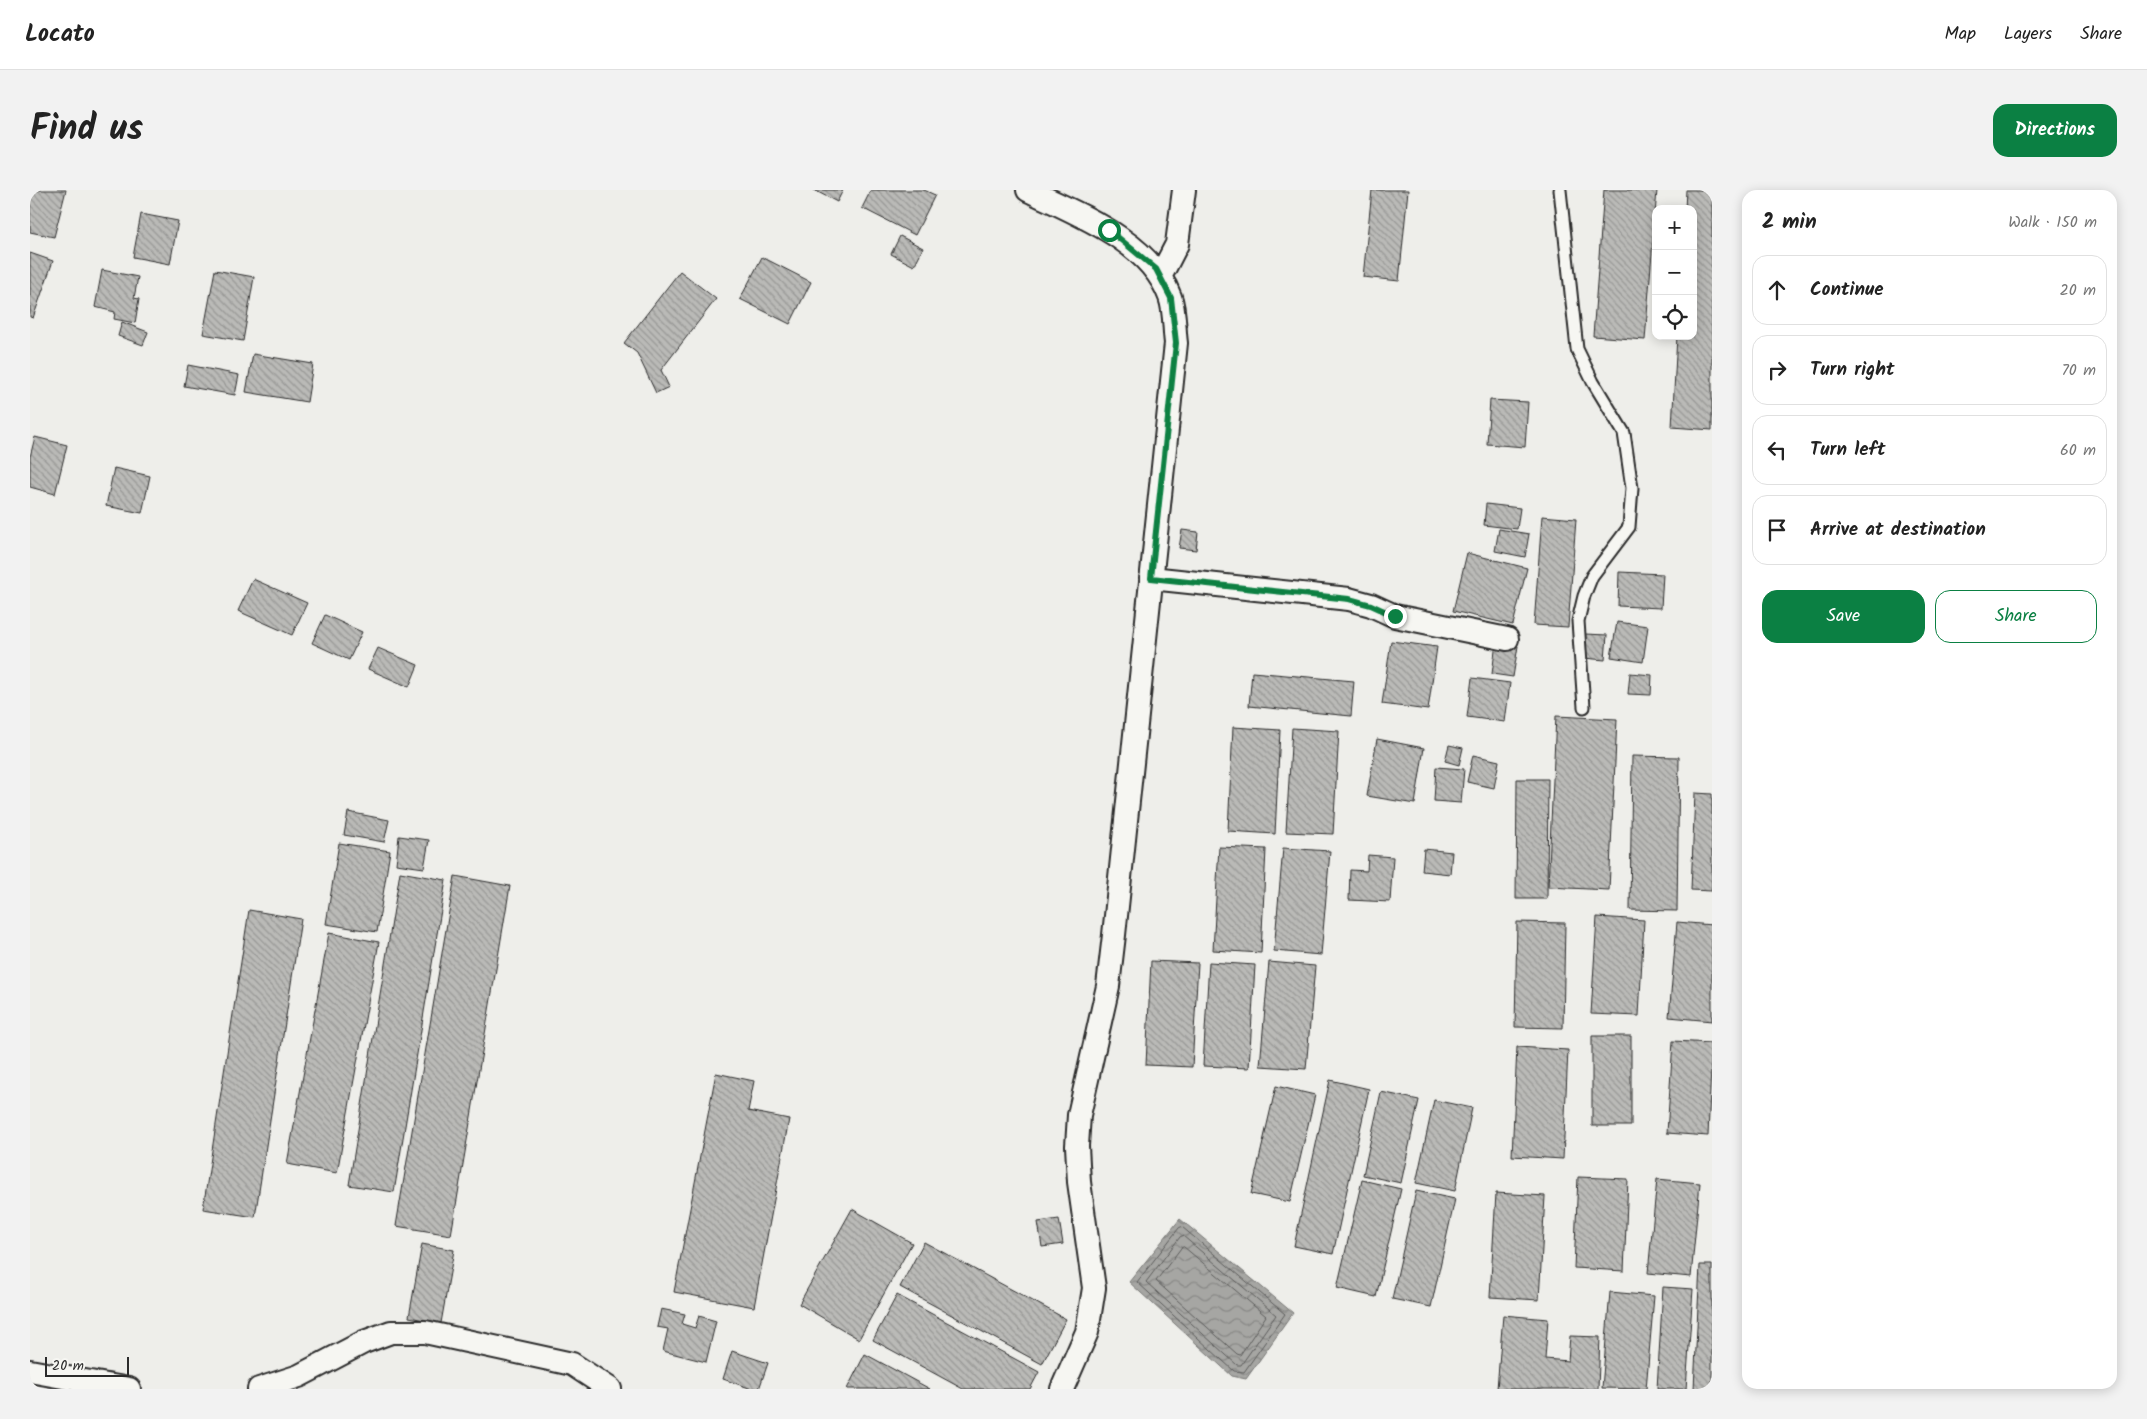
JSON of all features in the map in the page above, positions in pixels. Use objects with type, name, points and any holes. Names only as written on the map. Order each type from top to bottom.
[{"type":"street","points":[[1028,190],[1109,230],[1156,269],[1171,298],[1176,343],[1108,986],[1079,1115],[1077,1146],[1079,1182],[1094,1288],[1088,1332],[1062,1389]]},
{"type":"street","points":[[1160,277],[1177,244],[1184,190]]},
{"type":"street","points":[[1151,578],[1349,599],[1371,605],[1395,616],[1508,639]]},
{"type":"street","points":[[259,1389],[300,1376],[364,1342],[391,1332],[425,1332],[572,1364],[610,1389]]},
{"type":"street","points":[[30,1371],[129,1389]]},
{"type":"lane","points":[[1560,190],[1577,350],[1593,382],[1624,433],[1632,488],[1629,527],[1592,576],[1584,596],[1578,621],[1584,707]]},
{"type":"water","points":[[1180,1219],[1293,1313],[1246,1379],[1232,1376],[1129,1282]]},
{"type":"building","points":[[30,190],[66,190],[54,237],[30,232]]},
{"type":"building","points":[[814,190],[843,190],[837,202]]},
{"type":"building","points":[[871,190],[924,190],[935,195],[915,235],[862,208]]},
{"type":"building","points":[[1372,190],[1408,190],[1399,281],[1363,277]]},
{"type":"building","points":[[1604,190],[1657,190],[1656,205],[1652,205],[1652,252],[1645,340],[1593,336]]},
{"type":"building","points":[[1686,190],[1712,190],[1712,430],[1672,427],[1677,340],[1697,340],[1697,205],[1685,205]]},
{"type":"building","points":[[141,214],[178,221],[170,264],[133,257]]},
{"type":"building","points":[[900,236],[923,248],[914,266],[891,254]]},
{"type":"building","points":[[30,253],[53,261],[33,318],[30,317]]},
{"type":"building","points":[[762,257],[811,282],[790,324],[740,299]]},
{"type":"building","points":[[102,270],[138,277],[134,298],[139,299],[135,323],[114,319],[115,312],[95,307]]},
{"type":"building","points":[[215,270],[254,277],[243,341],[203,334]]},
{"type":"building","points":[[680,271],[716,299],[661,370],[669,387],[656,393],[637,353],[624,343]]},
{"type":"building","points":[[122,322],[148,332],[143,345],[118,336]]},
{"type":"building","points":[[253,354],[313,364],[307,402],[246,392]]},
{"type":"building","points":[[188,365],[239,375],[235,395],[184,386]]},
{"type":"building","points":[[1490,400],[1528,402],[1525,447],[1487,444]]},
{"type":"building","points":[[35,437],[67,445],[55,494],[30,487],[30,457]]},
{"type":"building","points":[[114,468],[150,476],[142,513],[106,506]]},
{"type":"building","points":[[1486,504],[1520,508],[1517,529],[1484,525]]},
{"type":"building","points":[[1542,516],[1576,519],[1568,627],[1534,625]]},
{"type":"building","points":[[1499,529],[1529,534],[1525,557],[1495,551]]},
{"type":"building","points":[[1182,530],[1198,532],[1196,550],[1179,548]]},
{"type":"building","points":[[1467,553],[1527,568],[1513,625],[1453,611]]},
{"type":"building","points":[[1619,572],[1663,574],[1661,608],[1618,606]]},
{"type":"building","points":[[253,579],[307,603],[292,635],[238,611]]},
{"type":"building","points":[[325,615],[362,632],[349,660],[312,643]]},
{"type":"building","points":[[1617,622],[1648,626],[1643,662],[1611,657]]},
{"type":"building","points":[[1585,634],[1607,635],[1605,660],[1584,658]]},
{"type":"building","points":[[1391,641],[1437,647],[1428,710],[1382,704]]},
{"type":"building","points":[[1496,643],[1518,646],[1513,677],[1492,674]]},
{"type":"building","points":[[378,648],[418,665],[409,687],[368,669]]},
{"type":"building","points":[[1252,672],[1354,681],[1351,716],[1249,706]]},
{"type":"building","points":[[1630,673],[1652,675],[1651,695],[1628,694]]},
{"type":"building","points":[[1472,678],[1510,683],[1505,722],[1467,717]]},
{"type":"building","points":[[1556,716],[1617,719],[1609,890],[1548,887]]},
{"type":"building","points":[[1233,727],[1280,730],[1275,834],[1228,831]]},
{"type":"building","points":[[1292,728],[1339,731],[1333,834],[1286,832]]},
{"type":"building","points":[[1377,739],[1424,748],[1415,804],[1367,796]]},
{"type":"building","points":[[1449,745],[1463,748],[1459,765],[1445,761]]},
{"type":"building","points":[[1473,755],[1499,761],[1494,788],[1467,782]]},
{"type":"building","points":[[1632,756],[1679,757],[1677,911],[1630,910]]},
{"type":"building","points":[[1436,767],[1464,769],[1461,803],[1434,801]]},
{"type":"building","points":[[1517,779],[1548,779],[1547,899],[1516,899]]},
{"type":"building","points":[[1695,793],[1712,794],[1712,891],[1691,890]]},
{"type":"building","points":[[348,812],[389,820],[384,842],[344,835]]},
{"type":"building","points":[[399,836],[429,840],[424,868],[396,864]]},
{"type":"building","points":[[339,843],[390,851],[377,932],[326,924]]},
{"type":"building","points":[[1219,847],[1266,849],[1261,953],[1213,950]]},
{"type":"building","points":[[1283,848],[1330,851],[1321,955],[1274,951]]},
{"type":"building","points":[[1424,849],[1452,852],[1450,874],[1422,871]]},
{"type":"building","points":[[1368,855],[1393,857],[1390,902],[1349,900],[1350,870],[1367,871]]},
{"type":"building","points":[[400,872],[446,880],[394,1192],[349,1185]]},
{"type":"building","points":[[455,876],[510,886],[451,1235],[396,1226]]},
{"type":"building","points":[[249,910],[301,919],[255,1217],[203,1209]]},
{"type":"building","points":[[1597,917],[1644,920],[1639,1016],[1591,1014]]},
{"type":"building","points":[[1517,922],[1565,923],[1563,1028],[1515,1027]]},
{"type":"building","points":[[1677,922],[1712,925],[1712,1021],[1669,1017]]},
{"type":"building","points":[[329,933],[379,942],[337,1173],[287,1164]]},
{"type":"building","points":[[1151,961],[1198,963],[1192,1067],[1146,1065]]},
{"type":"building","points":[[1209,962],[1255,965],[1249,1068],[1203,1066]]},
{"type":"building","points":[[1269,962],[1315,966],[1306,1069],[1260,1066]]},
{"type":"building","points":[[1592,1036],[1631,1036],[1631,1126],[1592,1126]]},
{"type":"building","points":[[1673,1041],[1712,1043],[1708,1136],[1667,1133]]},
{"type":"building","points":[[1517,1047],[1568,1050],[1563,1159],[1512,1156]]},
{"type":"building","points":[[716,1073],[754,1081],[748,1111],[789,1119],[754,1307],[674,1292]]},
{"type":"building","points":[[1330,1080],[1369,1089],[1333,1254],[1294,1246]]},
{"type":"building","points":[[1276,1086],[1315,1095],[1290,1202],[1251,1194]]},
{"type":"building","points":[[1381,1092],[1419,1100],[1401,1183],[1363,1175]]},
{"type":"building","points":[[1434,1100],[1472,1108],[1455,1191],[1416,1183]]},
{"type":"building","points":[[1578,1177],[1628,1179],[1624,1271],[1574,1268]]},
{"type":"building","points":[[1657,1179],[1700,1183],[1691,1277],[1648,1273]]},
{"type":"building","points":[[1362,1180],[1401,1189],[1376,1297],[1337,1288]]},
{"type":"building","points":[[1416,1191],[1455,1199],[1431,1307],[1392,1299]]},
{"type":"building","points":[[1496,1193],[1545,1196],[1539,1300],[1490,1297]]},
{"type":"building","points":[[852,1209],[912,1243],[859,1339],[799,1304]]},
{"type":"building","points":[[1059,1219],[1063,1244],[1042,1247],[1038,1222]]},
{"type":"building","points":[[924,1242],[1066,1319],[1042,1364],[900,1287]]},
{"type":"building","points":[[422,1244],[454,1250],[441,1323],[409,1317]]},
{"type":"building","points":[[1700,1265],[1712,1265],[1712,1389],[1694,1389]]},
{"type":"building","points":[[1663,1287],[1693,1289],[1686,1389],[1657,1389]]},
{"type":"building","points":[[1610,1292],[1654,1296],[1646,1389],[1602,1388]]},
{"type":"building","points":[[897,1295],[1039,1372],[1030,1389],[963,1389],[873,1340]]},
{"type":"building","points":[[661,1309],[685,1314],[682,1324],[695,1328],[699,1316],[716,1321],[706,1362],[663,1351],[668,1329],[657,1327]]},
{"type":"building","points":[[1503,1315],[1548,1319],[1545,1359],[1568,1361],[1570,1336],[1600,1337],[1598,1389],[1497,1389]]},
{"type":"building","points":[[732,1351],[768,1363],[759,1389],[752,1389],[723,1379]]},
{"type":"building","points":[[865,1354],[930,1389],[847,1389]]},
{"type":"route","points":[[1109,230],[1156,269],[1171,298],[1176,343],[1151,578],[1349,599],[1371,605],[1395,616]]}]
